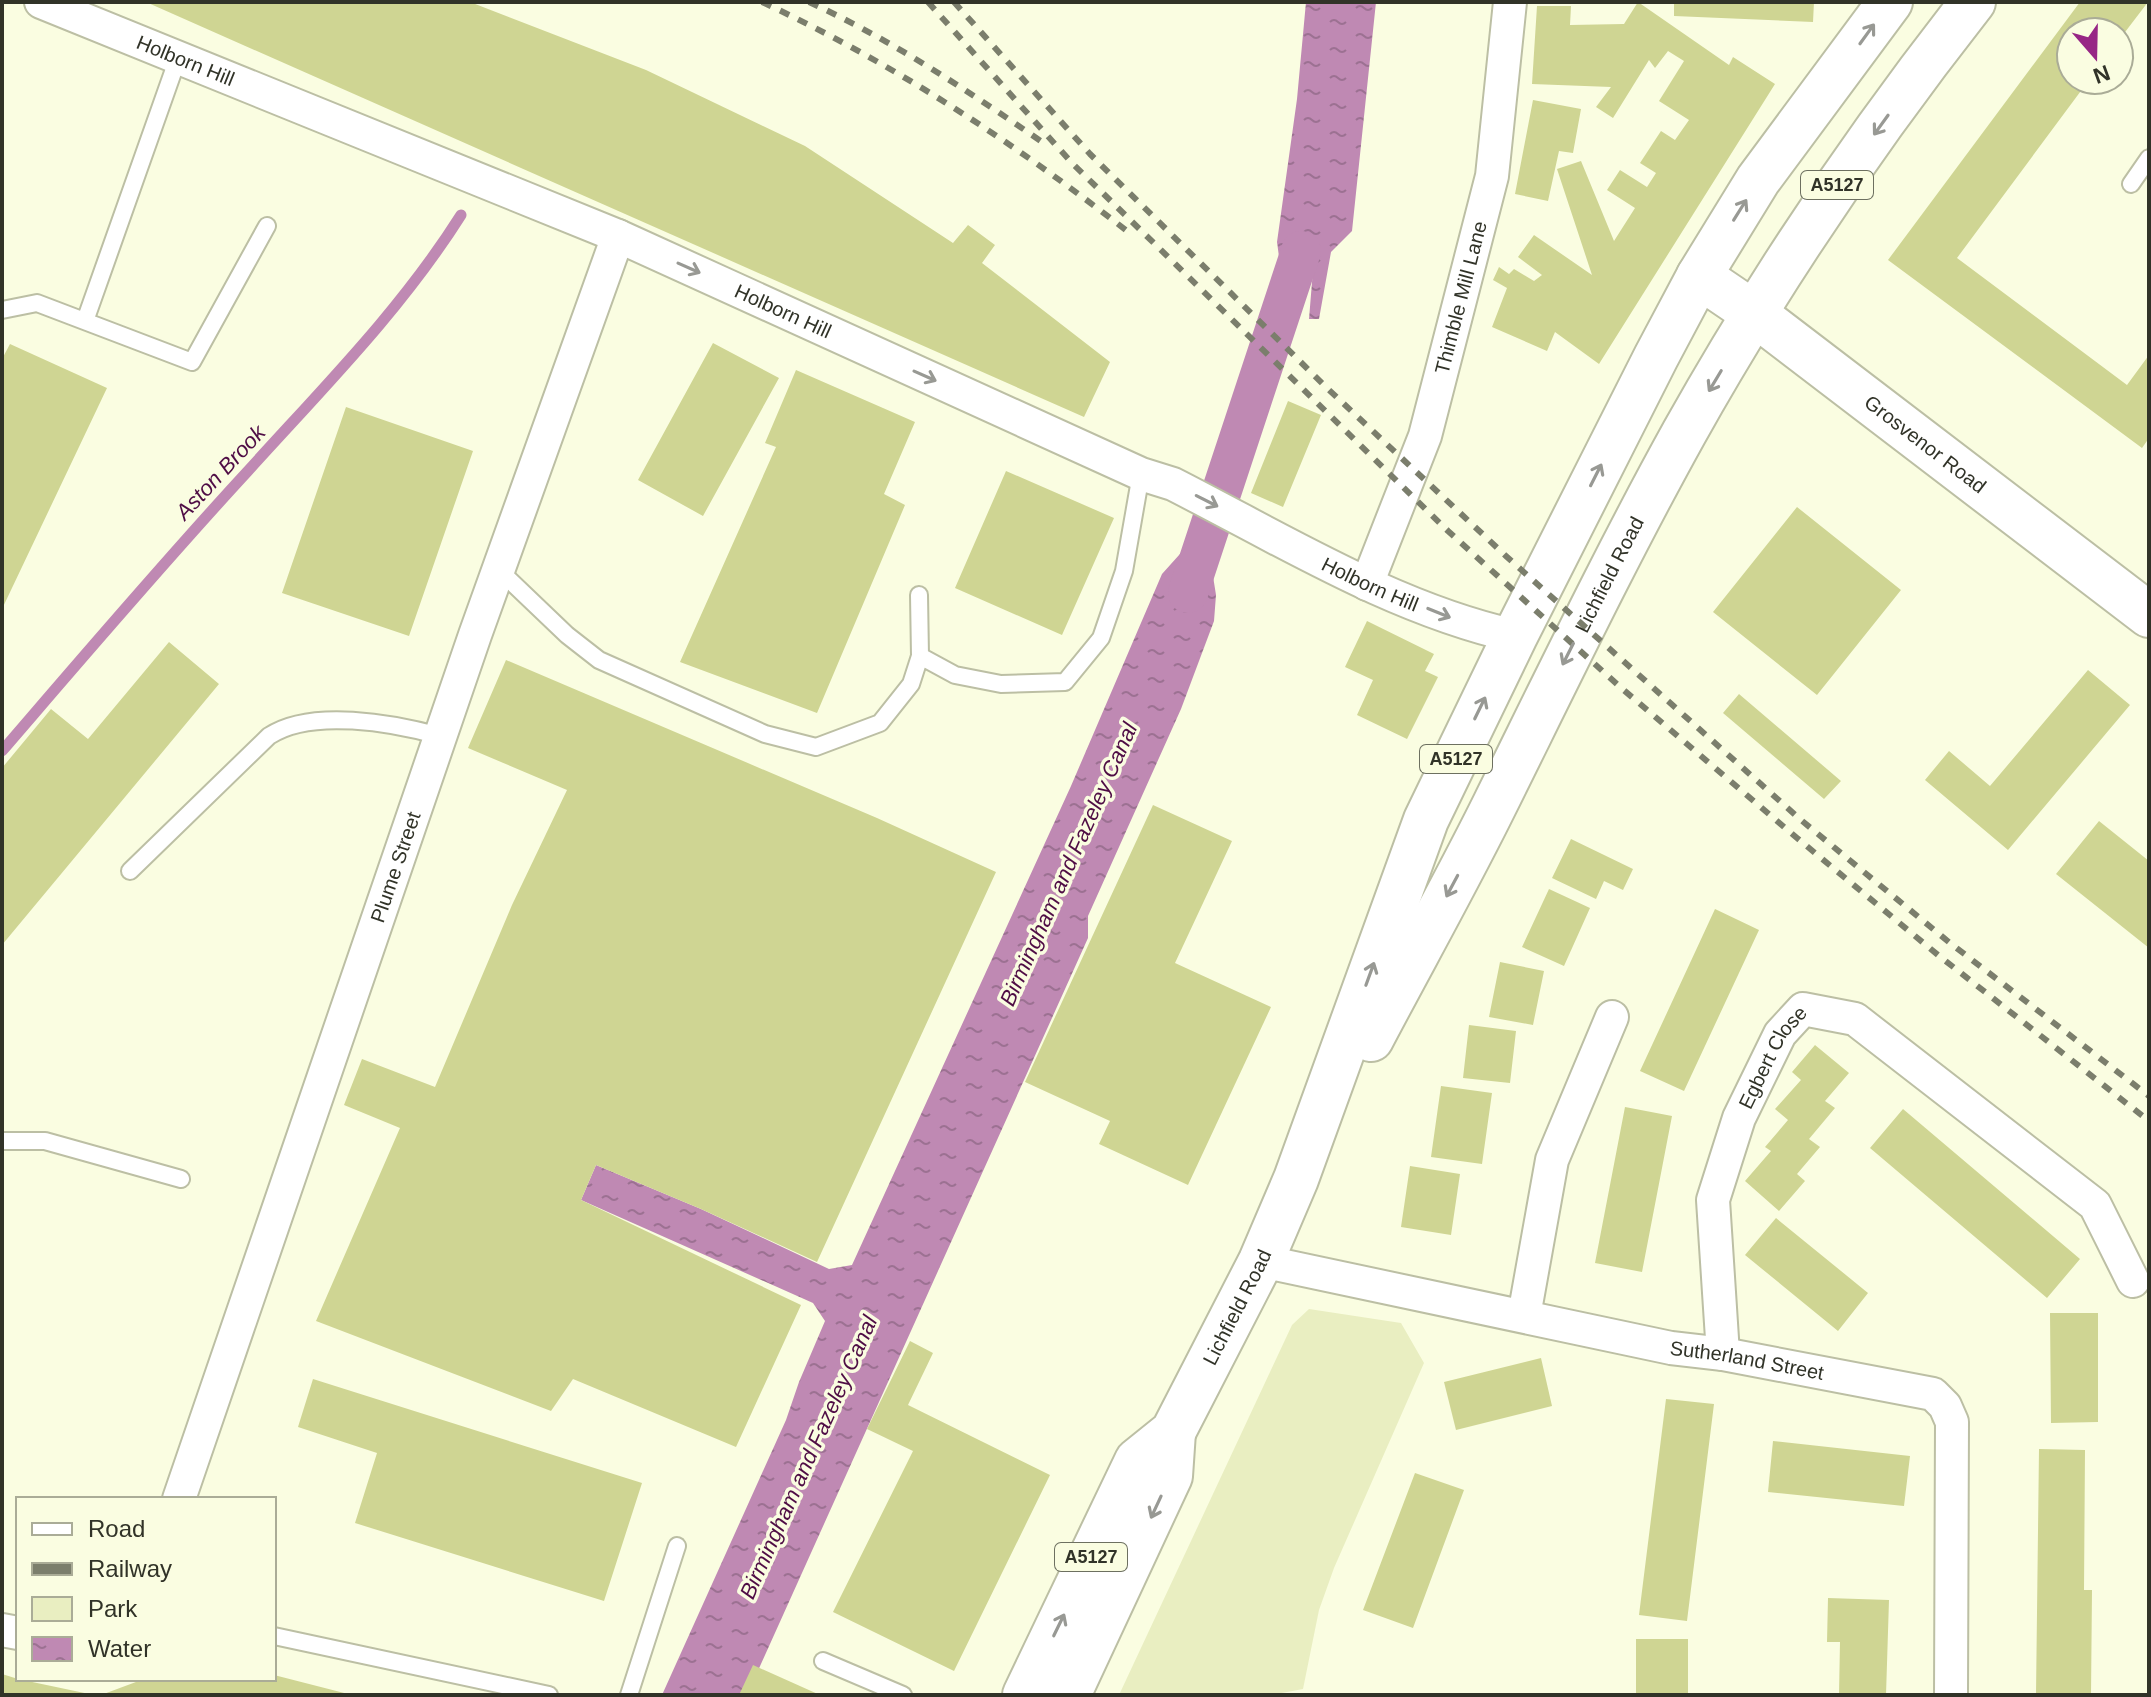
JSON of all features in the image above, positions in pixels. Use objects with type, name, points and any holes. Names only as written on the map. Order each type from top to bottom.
[{"type":"main road","name":"Lichfield Road","points":[[1068,1695],[1170,1476],[1173,1432],[1261,1261],[1296,1179],[1426,820],[1515,636],[1699,276],[1758,180],[1890,2]]},
{"type":"main road","name":"Lichfield Road","points":[[1296,1179],[1494,807],[1559,671],[1656,485],[1755,314],[1840,181],[1973,2]]},
{"type":"main road","name":"Grosvenor Road","points":[[1699,276],[1755,314],[2149,615]]},
{"type":"main road","name":"Lichfield Road","points":[[1025,1695],[1137,1461],[1173,1432]]},
{"type":"street","name":"Holborn Hill","points":[[41,2],[618,236],[1141,474],[1173,484],[1367,584],[1471,626],[1515,636]]},
{"type":"street","name":"Thimble Mill Lane","points":[[1367,584],[1425,436],[1492,176],[1510,2]]},
{"type":"street","name":"Plume Street","points":[[180,1497],[498,569],[618,236]]},
{"type":"street","name":"Egbert Close","points":[[1723,1354],[1713,1200],[1739,1118],[1780,1034],[1803,1009],[1855,1019],[2095,1205],[2133,1281]]},
{"type":"street","points":[[1524,1316],[1552,1160],[1612,1017]]},
{"type":"street","name":"Sutherland Street","points":[[1261,1261],[1671,1348],[1723,1354],[1933,1394],[1945,1406],[1952,1422],[1951,1695]]},
{"type":"lane","points":[[85,321],[178,58]]},
{"type":"lane","points":[[2131,184],[2149,158]]},
{"type":"lane","points":[[2,310],[37,303],[192,362],[267,226]]},
{"type":"lane","points":[[920,656],[955,675],[1001,684],[1065,682],[1101,638],[1124,571],[1141,474]]},
{"type":"lane","points":[[498,569],[567,635],[599,660],[765,734],[816,747],[880,723],[911,684],[920,656],[919,595]]},
{"type":"lane","points":[[130,871],[269,736],[283,727],[304,722],[387,722],[440,736]]},
{"type":"lane","points":[[2,1141],[45,1141],[181,1179]]},
{"type":"lane","points":[[629,1695],[677,1546]]},
{"type":"lane","points":[[276,1636],[549,1695]]},
{"type":"lane","points":[[823,1661],[903,1695]]},
{"type":"green space","points":[[1309,1309],[1401,1323],[1424,1363],[1334,1568],[1319,1610],[1303,1689],[1271,1695],[1119,1695],[1292,1325]]},
{"type":"water","points":[[1306,2],[1376,2],[1352,231],[1331,252],[1319,319],[1309,319],[1313,270],[1285,301],[1277,242],[1297,99]]},
{"type":"water","points":[[1197,535],[1211,543],[1209,551],[1216,595],[1214,621],[1181,709],[1088,916],[1088,938],[747,1695],[662,1695],[786,1420],[825,1321],[813,1303],[581,1200],[596,1165],[701,1209],[829,1269],[852,1265],[1071,786],[1162,574]]},
{"type":"building","points":[[146,2],[470,2],[646,70],[805,146],[953,243],[968,225],[995,245],[982,263],[1110,362],[1084,417]]},
{"type":"building","points":[[1638,2],[1729,65],[1733,57],[1775,84],[1599,364],[1555,332],[1547,351],[1492,327],[1507,288],[1493,280],[1499,267],[1509,274],[1514,269],[1534,281],[1542,275],[1518,257],[1534,235],[1592,275],[1557,169],[1581,161],[1614,241],[1635,208],[1607,190],[1620,170],[1647,187],[1656,173],[1640,163],[1661,131],[1675,140],[1689,120],[1659,101],[1684,61],[1668,51],[1655,68],[1649,60],[1613,118],[1596,107],[1611,87],[1532,84],[1537,6],[1571,6],[1570,25],[1624,24]]},
{"type":"building","points":[[1674,2],[1814,2],[1813,22],[1674,16]]},
{"type":"building","points":[[2080,2],[2148,2],[2135,19],[2135,16],[2070,16]]},
{"type":"building","points":[[2055,36],[2055,96],[2077,96],[1957,258],[2127,385],[2149,355],[2149,438],[2142,448],[1888,260]]},
{"type":"building","points":[[1533,100],[1581,109],[1573,153],[1559,151],[1548,201],[1515,194]]},
{"type":"building","points":[[713,343],[779,378],[703,516],[638,480]]},
{"type":"building","points":[[10,344],[107,388],[2,609],[2,359]]},
{"type":"building","points":[[796,370],[915,422],[884,494],[905,505],[817,713],[680,662],[776,447],[765,443]]},
{"type":"building","points":[[1288,401],[1321,415],[1283,507],[1251,493]]},
{"type":"building","points":[[346,407],[473,451],[409,636],[282,593]]},
{"type":"building","points":[[1006,471],[1114,518],[1062,635],[955,588]]},
{"type":"building","points":[[1797,507],[1901,590],[1817,695],[1713,612]]},
{"type":"building","points":[[1367,621],[1434,654],[1425,671],[1438,677],[1407,739],[1357,715],[1373,680],[1345,667]]},
{"type":"building","points":[[169,642],[219,684],[2,945],[2,768],[51,709],[88,739]]},
{"type":"building","points":[[506,660],[996,872],[817,1262],[596,1165],[581,1200],[801,1305],[736,1447],[573,1379],[551,1411],[316,1321],[400,1128],[344,1105],[362,1059],[435,1087],[512,905],[567,790],[468,748]]},
{"type":"building","points":[[2088,670],[2130,705],[2008,850],[1925,780],[1949,751],[1990,786]]},
{"type":"building","points":[[1739,694],[1841,781],[1824,799],[1723,713]]},
{"type":"building","points":[[1153,805],[1232,841],[1175,963],[1271,1007],[1188,1185],[1099,1144],[1110,1121],[1025,1082]]},
{"type":"building","points":[[2099,821],[2149,861],[2149,948],[2056,874]]},
{"type":"building","points":[[1571,839],[1633,869],[1623,890],[1604,881],[1596,899],[1552,878]]},
{"type":"building","points":[[1549,889],[1590,908],[1564,966],[1522,947]]},
{"type":"building","points":[[1715,909],[1759,930],[1684,1091],[1640,1071]]},
{"type":"building","points":[[1500,962],[1544,971],[1533,1025],[1489,1017]]},
{"type":"building","points":[[1469,1025],[1516,1031],[1510,1083],[1463,1078]]},
{"type":"building","points":[[1815,1045],[1849,1073],[1825,1101],[1835,1108],[1809,1139],[1820,1147],[1797,1174],[1805,1181],[1779,1211],[1745,1181],[1771,1151],[1765,1147],[1788,1120],[1775,1109],[1801,1080],[1792,1072]]},
{"type":"building","points":[[1441,1086],[1492,1093],[1482,1164],[1431,1157]]},
{"type":"building","points":[[1625,1107],[1672,1116],[1642,1272],[1595,1263]]},
{"type":"building","points":[[1903,1109],[2080,1259],[2047,1298],[1870,1148]]},
{"type":"building","points":[[1410,1166],[1460,1174],[1451,1235],[1401,1227]]},
{"type":"building","points":[[1776,1218],[1868,1293],[1838,1331],[1745,1255]]},
{"type":"building","points":[[2050,1313],[2098,1313],[2098,1422],[2051,1423]]},
{"type":"building","points":[[910,1341],[933,1353],[908,1405],[1050,1475],[954,1671],[833,1612],[913,1451],[867,1429]]},
{"type":"building","points":[[1541,1358],[1552,1406],[1456,1430],[1444,1382]]},
{"type":"building","points":[[313,1379],[642,1483],[604,1601],[355,1523],[377,1453],[298,1427]]},
{"type":"building","points":[[1666,1399],[1714,1404],[1687,1621],[1639,1615]]},
{"type":"building","points":[[1773,1441],[1910,1456],[1904,1506],[1768,1492]]},
{"type":"building","points":[[2039,1449],[2085,1450],[2084,1590],[2092,1590],[2091,1695],[2036,1695]]},
{"type":"building","points":[[1415,1473],[1464,1490],[1413,1628],[1363,1610]]},
{"type":"building","points":[[1828,1598],[1889,1600],[1886,1695],[1839,1695],[1840,1642],[1827,1642]]},
{"type":"building","points":[[1636,1639],[1688,1639],[1688,1695],[1636,1695]]},
{"type":"building","points":[[753,1665],[820,1695],[739,1695]]},
{"type":"building","points":[[2,1674],[16,1681],[94,1695],[2,1695]]},
{"type":"building","points":[[276,1676],[352,1695],[101,1695],[139,1681],[276,1681]]},
{"type":"waterway","name":"Aston Brook","points":[[2,751],[123,610],[360,348],[413,284],[461,215]]},
{"type":"waterway","name":"Birmingham and Fazeley Canal","points":[[1188,593],[1301,251]]},
{"type":"railway","points":[[762,2],[858,51],[951,106],[1040,166],[1127,231]]},
{"type":"railway","points":[[809,2],[902,51],[1048,146]]},
{"type":"railway","points":[[928,2],[1071,162],[1448,531],[1619,686],[1797,838],[1938,955],[2149,1121]]},
{"type":"railway","points":[[954,2],[1090,154],[1328,389],[1507,557],[1801,820],[1950,943],[2149,1096]]}]
